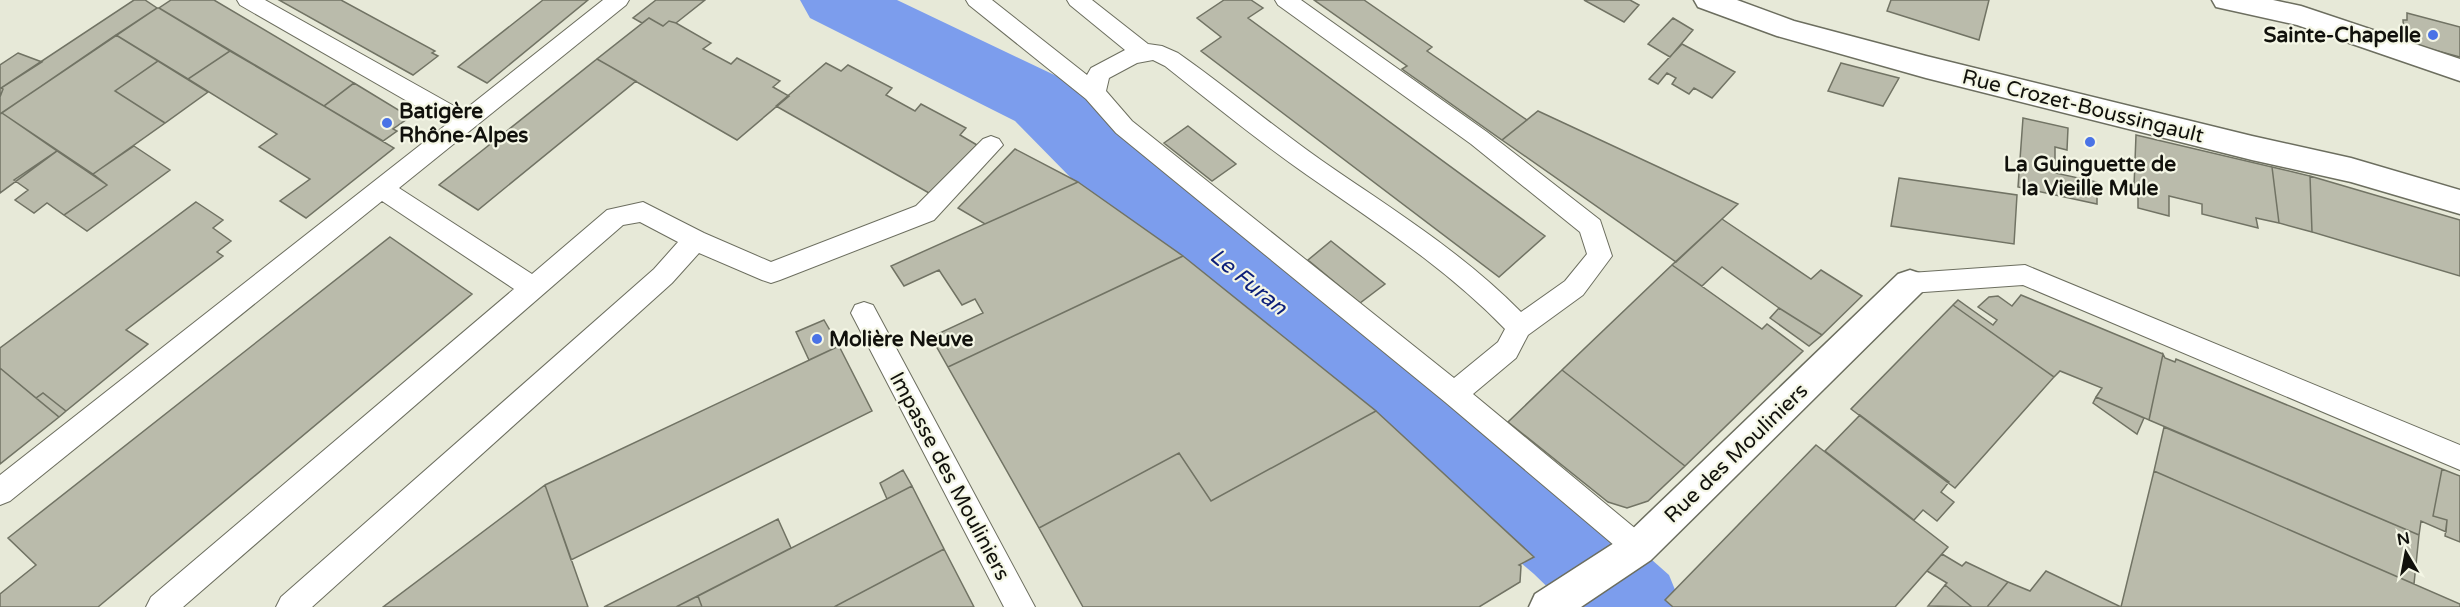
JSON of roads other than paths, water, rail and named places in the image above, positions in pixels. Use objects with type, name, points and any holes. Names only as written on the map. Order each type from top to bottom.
[{"type":"street","name":"Rue Crozet-Boussingault","points":[[1708,0],[1787,29],[1916,64],[2252,148],[2351,170],[2460,202]]},
{"type":"street","points":[[2226,0],[2301,16],[2460,70]]},
{"type":"street","name":"Rue des Mouliniers","points":[[1558,601],[1628,555],[1910,283]]},
{"type":"lane","points":[[248,0],[464,123]]},
{"type":"lane","points":[[0,492],[618,0]]},
{"type":"lane","points":[[977,0],[1094,93],[1124,127],[1454,394],[1628,555]]},
{"type":"lane","points":[[1078,0],[1144,53]]},
{"type":"lane","points":[[1286,0],[1479,138],[1591,227],[1600,256],[1574,288],[1519,327],[1507,350],[1454,394]]},
{"type":"lane","points":[[1094,93],[1099,74],[1125,57],[1144,53],[1163,54],[1208,86],[1285,147],[1402,227],[1492,297],[1519,327]]},
{"type":"lane","points":[[161,607],[616,217],[643,212],[695,240],[771,273],[925,213],[991,146]]},
{"type":"lane","points":[[381,188],[533,288]]},
{"type":"lane","points":[[291,607],[663,276],[695,240]]},
{"type":"lane","points":[[1910,283],[2025,275],[2460,458]]},
{"type":"lane","name":"Impasse des Mouliniers","points":[[864,313],[1020,607]]},
{"type":"waterway","name":"Le Furan","points":[[835,0],[1041,101],[1099,158],[1567,544],[1635,607]]},
{"type":"place","name":"Sainte-Chapelle","points":[[2433,35]]},
{"type":"place","name":"Batigère Rhône-Alpes","points":[[387,123]]},
{"type":"place","name":"La Guinguette de la Vieille Mule","points":[[2090,142]]},
{"type":"place","name":"Molière Neuve","points":[[817,339]]}]
